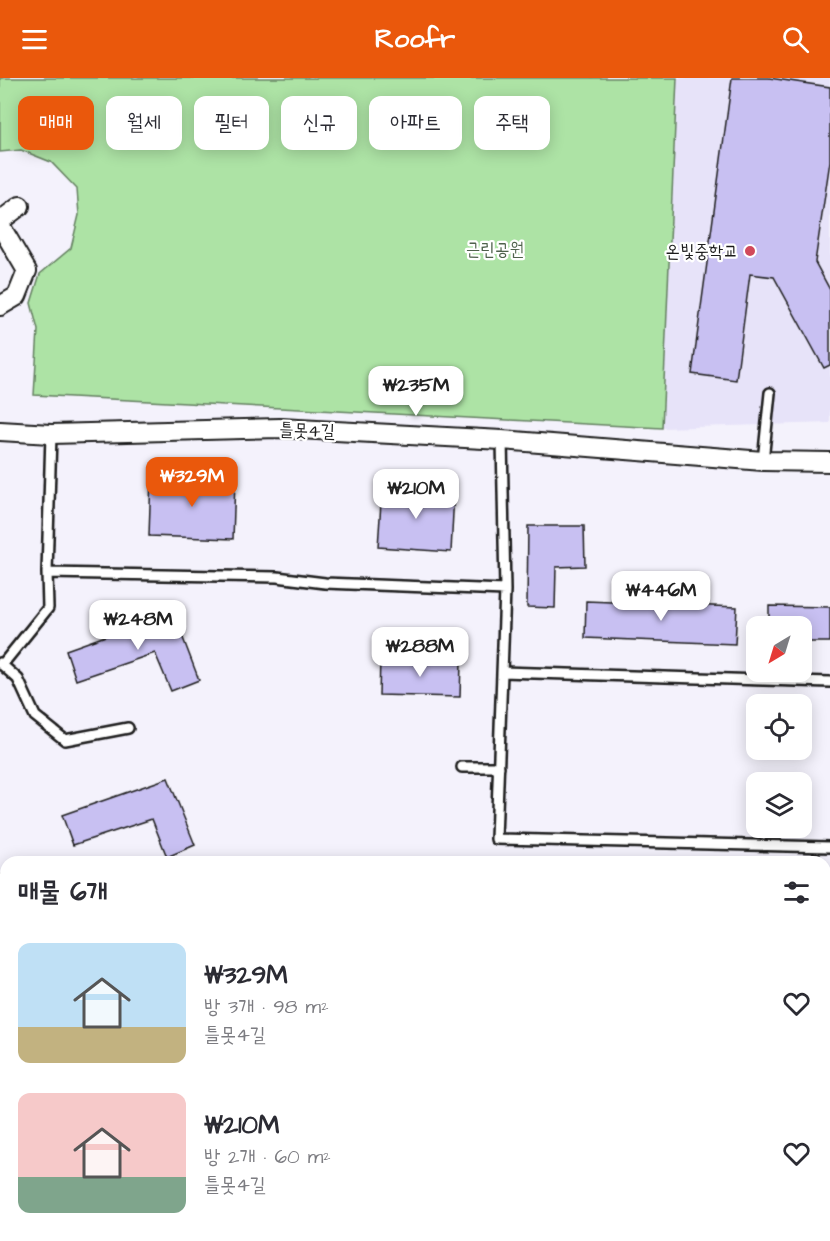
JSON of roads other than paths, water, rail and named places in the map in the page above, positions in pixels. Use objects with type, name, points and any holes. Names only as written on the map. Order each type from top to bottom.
[{"type":"street","points":[[0,306],[16,296],[27,271],[0,223],[20,206]]},
{"type":"street","name":"틀못4길","points":[[0,431],[51,434],[280,428],[502,440],[763,461],[830,462]]},
{"type":"lane","points":[[763,461],[770,393]]},
{"type":"lane","points":[[51,434],[48,608],[1,664],[18,679],[35,716],[65,740],[128,728]]},
{"type":"lane","points":[[502,440],[505,590],[496,839],[830,848]]},
{"type":"lane","points":[[47,573],[277,577],[324,583],[505,590]]},
{"type":"lane","points":[[502,672],[830,682]]},
{"type":"lane","points":[[462,767],[499,767]]},
{"type":"place","name":"온빛중학교","points":[[750,251]]},
{"type":"park label","name":"근린공원","points":[[495,249]]}]
